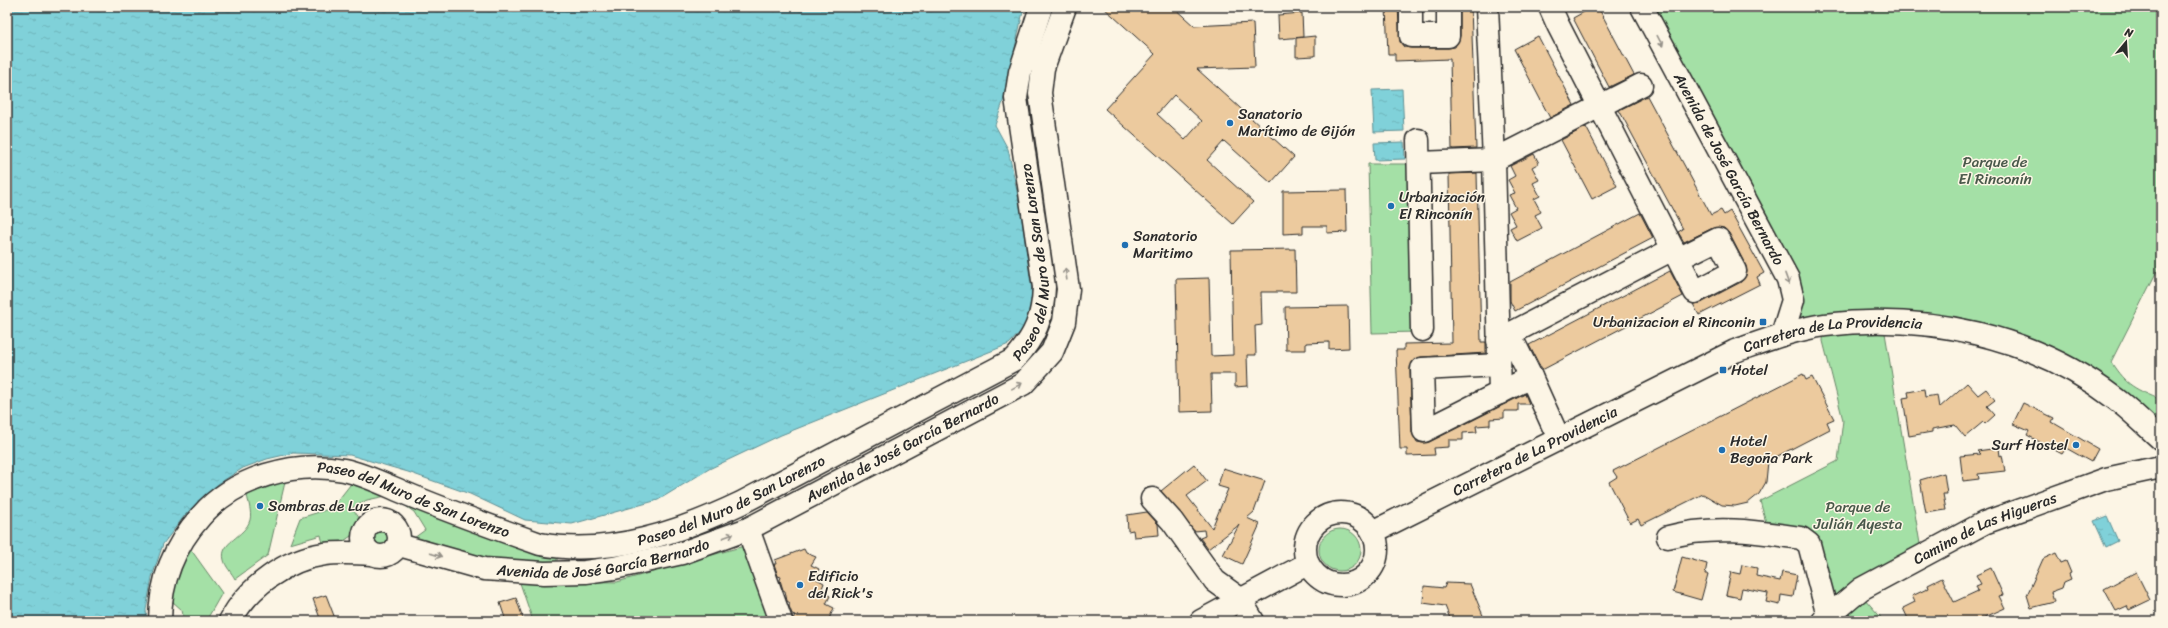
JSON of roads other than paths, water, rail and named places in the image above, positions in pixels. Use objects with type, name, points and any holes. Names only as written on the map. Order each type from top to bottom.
[{"type":"street","name":"Paseo del Muro de San Lorenzo","points":[[160,621],[164,585],[173,556],[187,532],[213,502],[259,476],[309,468],[345,470],[540,544],[564,548],[628,543],[698,523],[741,503],[1015,359],[1030,341],[1043,308],[1044,287],[1016,98],[1020,72],[1042,7]]},
{"type":"street","name":"Avenida de José García Bernardo","points":[[399,545],[484,569],[544,573],[585,572],[614,568],[682,553],[748,529],[1023,384],[1052,352],[1064,322],[1068,289],[1040,92],[1043,68],[1065,7]]},
{"type":"street","points":[[1410,7],[1411,36],[1448,36],[1448,7]]},
{"type":"street","points":[[1487,7],[1504,338],[1499,365],[1500,393]]},
{"type":"street","points":[[1504,338],[1675,254],[1550,7]]},
{"type":"street","name":"Avenida de José García Bernardo","points":[[1642,7],[1788,279],[1793,300],[1782,335]]},
{"type":"street","points":[[1419,163],[1494,160],[1641,85]]},
{"type":"street","points":[[1418,140],[1422,330]]},
{"type":"street","name":"Carretera de La Providencia","points":[[1373,532],[1735,351],[1782,335],[1824,325],[1882,321],[1938,325],[1985,334],[2039,354],[2082,376],[2114,397],[2161,439]]},
{"type":"street","points":[[1504,338],[1532,376],[1554,428]]},
{"type":"street","points":[[1499,365],[1422,369],[1424,431],[1532,376]]},
{"type":"street","name":"Camino de Las Higueras","points":[[1825,618],[1861,589],[1984,523],[2106,479],[2161,467]]},
{"type":"street","points":[[1152,499],[1172,521],[1215,581],[1240,599],[1253,621]]},
{"type":"street","points":[[1347,512],[1361,519],[1373,532],[1376,545],[1375,560],[1368,573],[1356,582],[1342,585],[1328,583],[1316,575],[1307,564],[1306,546],[1310,532],[1319,520],[1333,514],[1347,512]]},
{"type":"street","points":[[230,621],[238,606],[265,580],[288,567],[308,558],[324,554],[349,541],[374,521],[386,520],[396,527],[400,539],[399,545],[392,554],[382,557],[372,554],[324,554]]},
{"type":"street","points":[[1668,537],[1686,532],[1727,528],[1800,538],[1808,544],[1825,618]]},
{"type":"street","points":[[365,529],[363,540],[364,546],[372,554]]},
{"type":"street","points":[[748,529],[781,621]]},
{"type":"street","points":[[1201,621],[1307,564]]},
{"type":"water","points":[[7,7],[1024,7],[1003,102],[995,125],[1008,149],[1020,205],[1034,306],[1024,328],[1009,344],[781,435],[709,469],[658,500],[572,524],[525,520],[470,494],[408,472],[350,455],[293,453],[267,459],[243,468],[218,484],[185,515],[163,544],[152,577],[146,610],[147,621],[7,621]]},
{"type":"water","points":[[1402,89],[1404,131],[1374,132],[1372,90]]},
{"type":"water","name":"Urbanización El Rinconín","points":[[1404,142],[1405,159],[1375,160],[1374,143]]},
{"type":"water","points":[[2107,516],[2118,541],[2106,547],[2094,521]]},
{"type":"place","name":"Sanatorio Marítimo de Gijón","points":[[1230,123]]},
{"type":"place","name":"Urbanización El Rinconín","points":[[1391,206]]},
{"type":"place","name":"Sanatorio Maritimo","points":[[1125,245]]},
{"type":"place","name":"Urbanizacion el Rinconin","points":[[1763,322]]},
{"type":"place","name":"Hotel","points":[[1723,370]]},
{"type":"place","name":"Surf Hostel","points":[[2076,445]]},
{"type":"place","name":"Hotel Begoña Park","points":[[1722,450]]},
{"type":"place","name":"Sombras de Luz","points":[[260,506]]},
{"type":"place","name":"Edificio del Rick's","points":[[800,585]]},
{"type":"park label","name":"Parque de El Rinconín","points":[[1995,170]]},
{"type":"park label","name":"Parque de Julián Ayesta","points":[[1858,516]]}]
